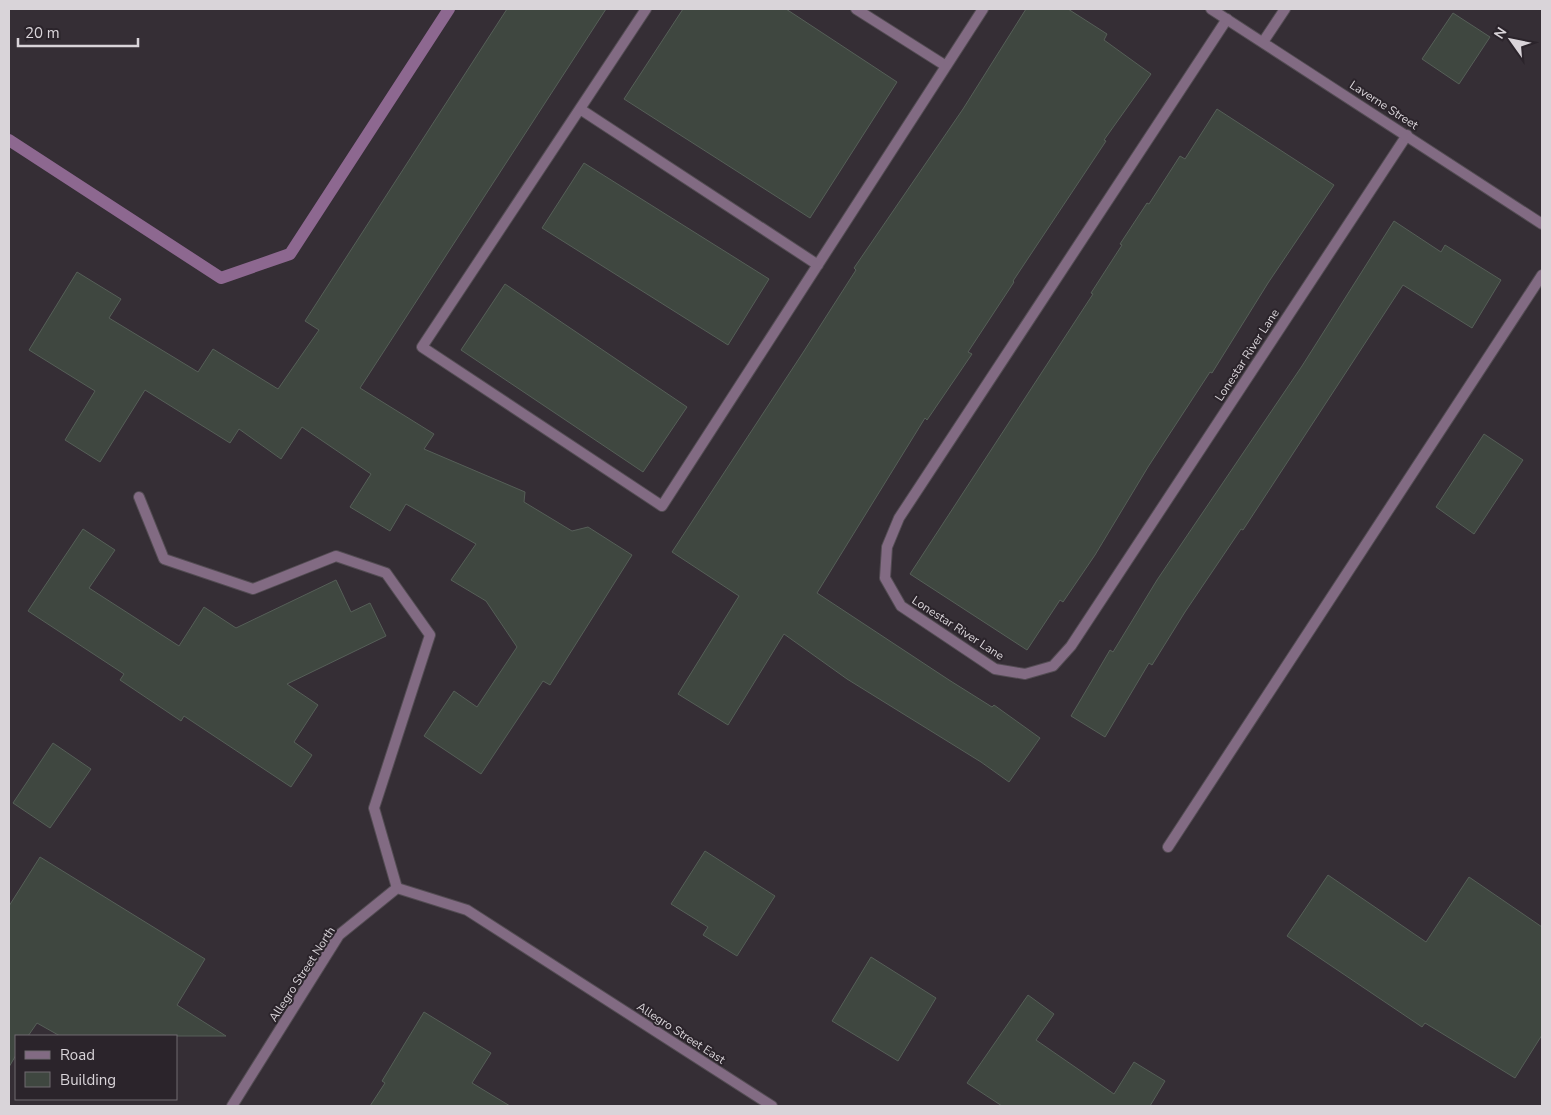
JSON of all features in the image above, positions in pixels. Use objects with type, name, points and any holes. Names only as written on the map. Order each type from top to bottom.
[{"type":"street","points":[[646,9],[422,347],[662,506],[983,9]]},
{"type":"street","points":[[856,9],[946,66]]},
{"type":"street","name":"Laverne Street","points":[[1211,9],[1542,224]]},
{"type":"street","points":[[1263,42],[1284,9]]},
{"type":"street","name":"Lonestar River Lane","points":[[1226,19],[900,518],[887,547],[885,578],[901,606],[995,670],[1025,674],[1053,666],[1071,646],[1407,135]]},
{"type":"street","points":[[580,109],[818,265]]},
{"type":"street","points":[[1168,847],[1542,275]]},
{"type":"street","points":[[139,497],[164,559],[253,589],[336,556],[386,573],[430,635],[374,808],[397,888]]},
{"type":"street","name":"Allegro Street East","points":[[397,888],[467,910],[772,1106]]},
{"type":"street","name":"Allegro Street North","points":[[232,1106],[339,935],[397,888]]},
{"type":"building","points":[[507,9],[606,9],[360,388],[434,434],[424,449],[525,492],[524,502],[572,531],[588,527],[632,555],[550,685],[543,681],[481,774],[424,736],[454,691],[477,707],[517,647],[486,601],[451,580],[476,544],[406,504],[390,531],[350,507],[371,474],[302,427],[281,459],[239,429],[230,443],[145,390],[100,462],[65,440],[95,391],[29,350],[77,272],[121,299],[109,318],[198,372],[213,349],[278,389],[319,330],[305,321]]},
{"type":"building","points":[[683,9],[786,9],[897,82],[810,218],[624,99]]},
{"type":"building","points":[[1026,9],[1068,9],[1107,34],[1104,40],[1151,74],[1104,140],[1106,141],[1013,281],[968,352],[972,354],[927,420],[925,418],[817,593],[949,680],[992,707],[994,705],[1040,738],[1009,782],[981,762],[847,679],[784,634],[728,725],[678,694],[739,596],[672,552],[856,270],[854,268],[963,109]]},
{"type":"building","points":[[1453,13],[1490,37],[1459,84],[1422,59]]},
{"type":"building","points":[[1217,109],[1334,185],[1268,283],[1212,373],[1210,372],[1148,467],[1095,555],[1063,602],[1060,600],[1027,650],[910,574],[1093,294],[1091,293],[1122,245],[1120,244],[1147,203],[1149,204],[1180,156],[1185,159]]},
{"type":"building","points":[[584,163],[769,279],[728,345],[542,228]]},
{"type":"building","points":[[1394,221],[1441,252],[1445,245],[1501,280],[1472,328],[1403,285],[1243,530],[1241,529],[1185,612],[1152,665],[1149,663],[1105,737],[1071,716],[1110,650],[1113,652],[1157,580],[1302,366]]},
{"type":"building","points":[[505,284],[687,407],[643,472],[461,350]]},
{"type":"building","points":[[1484,434],[1523,460],[1474,534],[1436,507]]},
{"type":"building","points":[[83,529],[115,550],[89,588],[179,646],[204,607],[236,628],[336,580],[351,612],[370,603],[386,636],[287,684],[318,705],[294,742],[312,755],[291,787],[184,716],[181,721],[120,680],[124,674],[28,611]]},
{"type":"building","points":[[53,743],[91,769],[50,828],[13,803]]},
{"type":"building","points":[[705,851],[775,896],[737,956],[703,935],[708,927],[671,904]]},
{"type":"building","points":[[40,857],[205,959],[177,1005],[226,1036],[58,1035],[37,1023],[29,1035],[15,1035],[15,1057],[9,1067],[9,906]]},
{"type":"building","points":[[1328,875],[1426,942],[1469,877],[1542,927],[1542,1035],[1515,1078],[1425,1023],[1422,1027],[1287,936]]},
{"type":"building","points":[[871,957],[936,998],[898,1061],[832,1021]]},
{"type":"building","points":[[1028,995],[1054,1014],[1036,1040],[1114,1094],[1134,1062],[1165,1081],[1150,1106],[1002,1106],[967,1083]]},
{"type":"building","points":[[424,1012],[491,1053],[472,1083],[510,1106],[370,1106],[385,1083],[382,1081]]},
{"type":"waterway","points":[[9,140],[221,278],[290,254],[449,9]]}]
